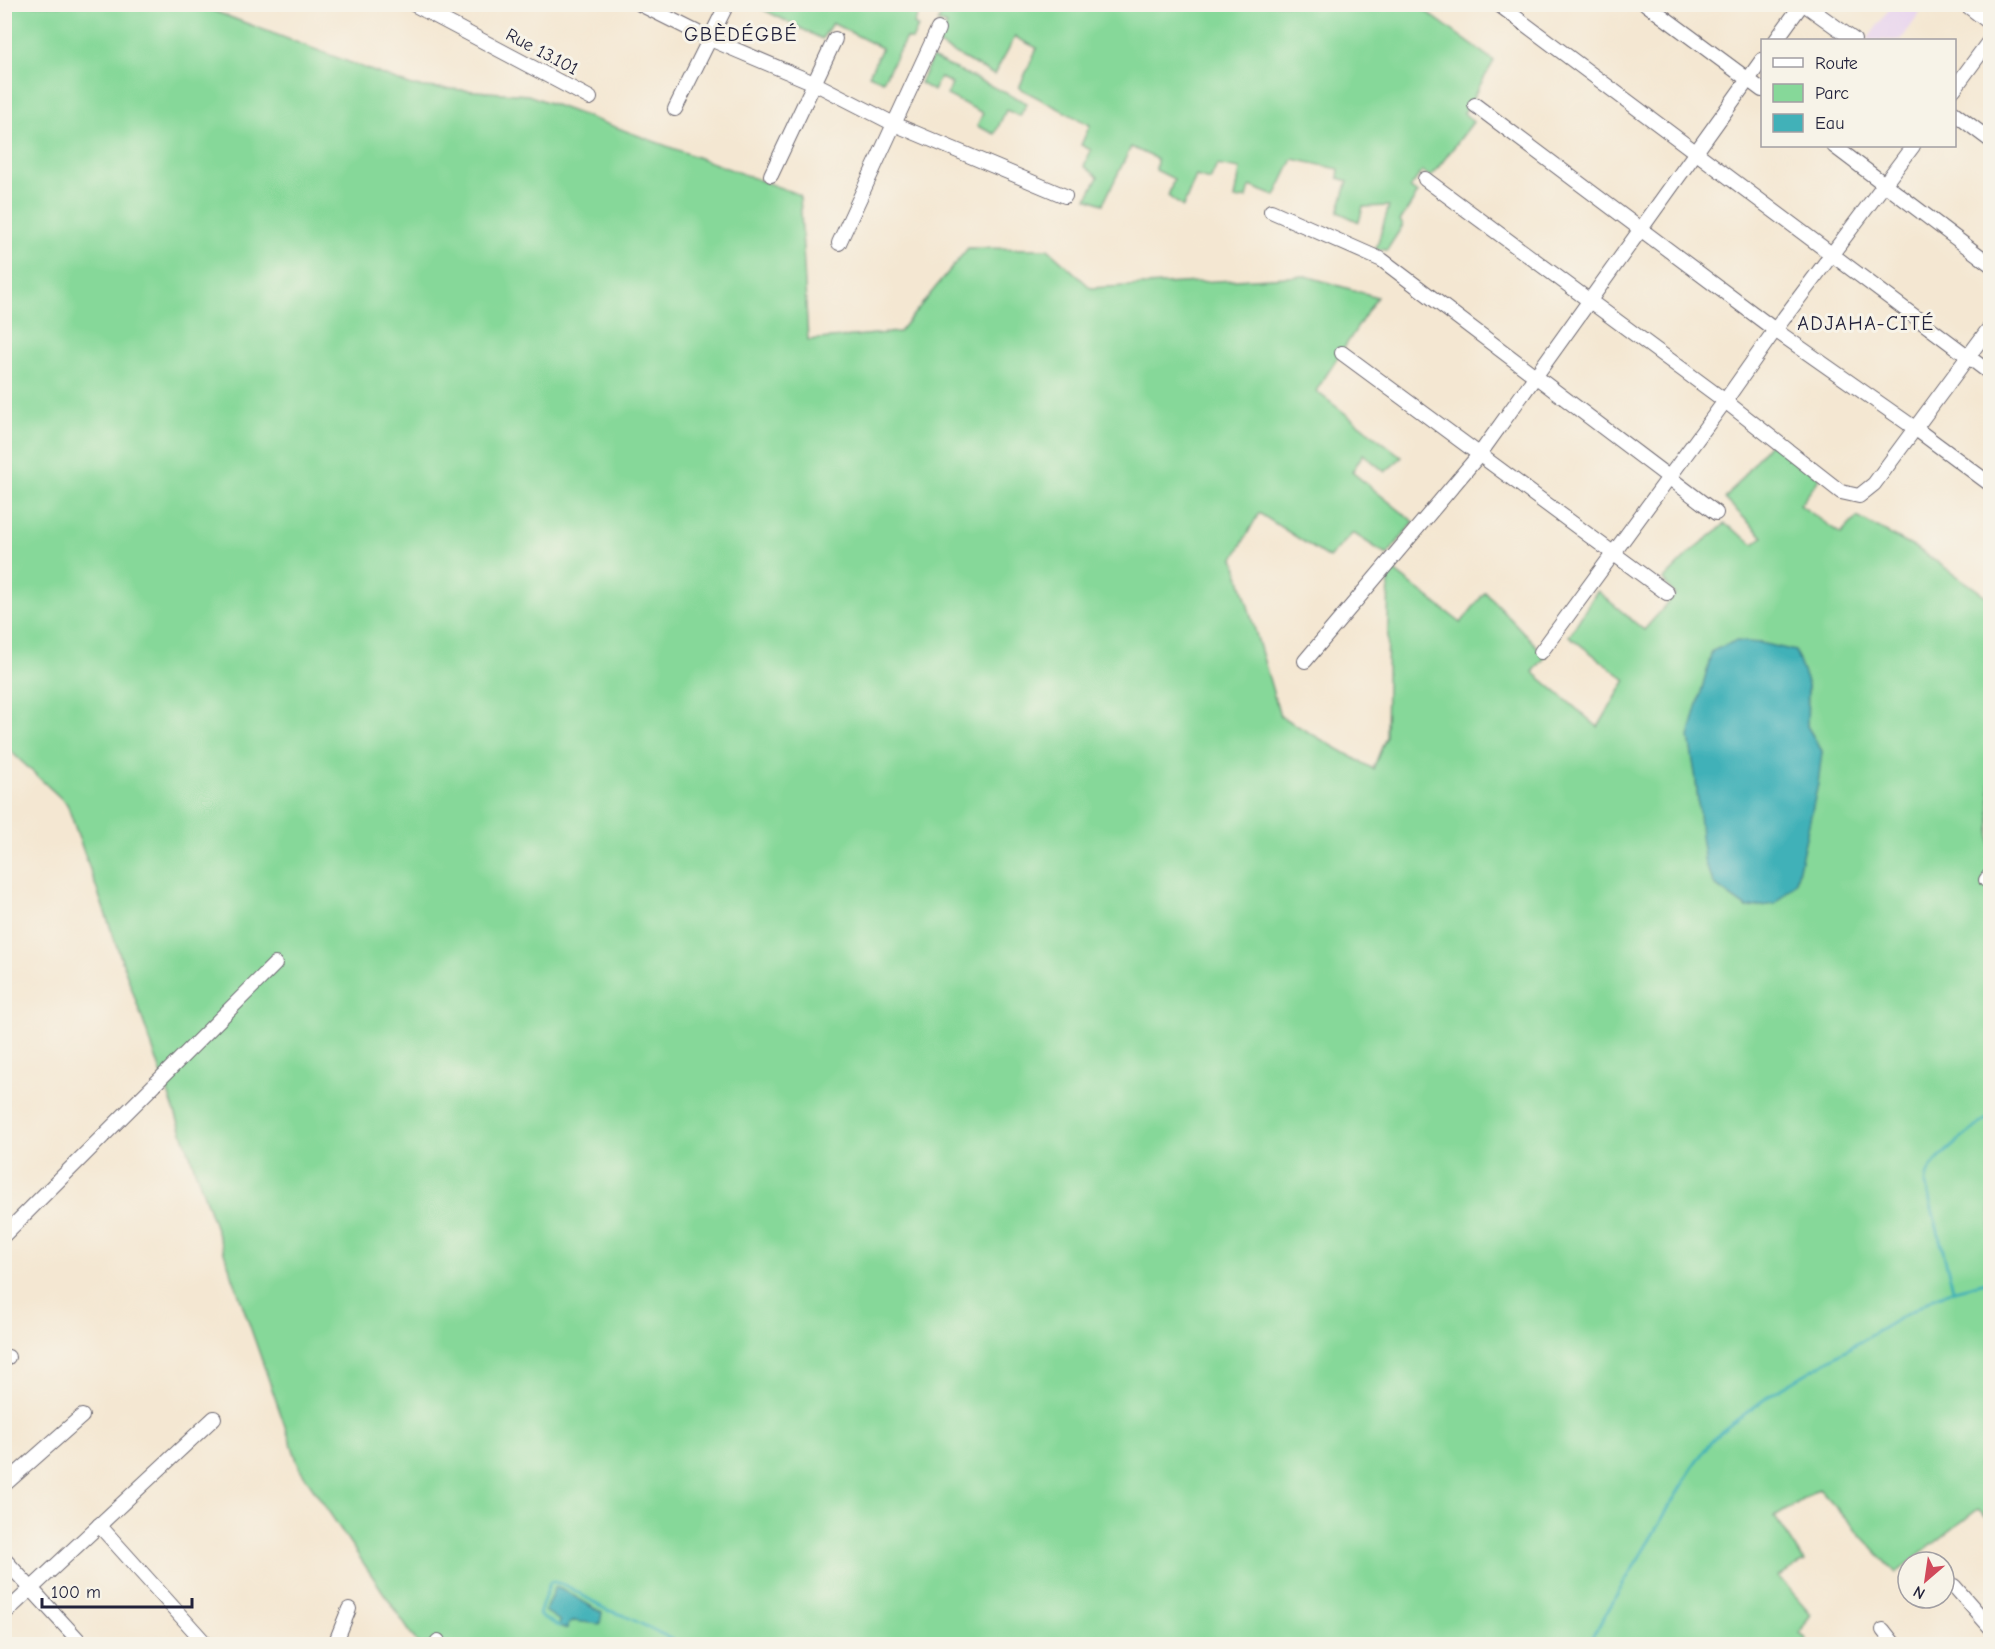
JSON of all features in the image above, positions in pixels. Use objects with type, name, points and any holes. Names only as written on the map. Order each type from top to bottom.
[{"type":"street","name":"Rue 13.101","points":[[413,4],[590,98]]},
{"type":"street","points":[[640,4],[710,39],[814,83],[894,124],[1065,196]]},
{"type":"street","points":[[675,108],[727,4]]},
{"type":"street","points":[[1498,4],[1990,373]]},
{"type":"street","points":[[1646,4],[1761,89]]},
{"type":"street","points":[[1777,39],[1803,4],[1853,39]]},
{"type":"street","points":[[1965,4],[1990,23]]},
{"type":"street","points":[[839,243],[938,29]]},
{"type":"street","points":[[771,176],[835,39]]},
{"type":"street","points":[[1956,86],[1990,40]]},
{"type":"street","points":[[1305,661],[1479,454],[1761,61]]},
{"type":"street","points":[[1475,105],[1775,330],[1990,484]]},
{"type":"street","points":[[1956,114],[1990,140]]},
{"type":"street","points":[[1835,147],[1990,264]]},
{"type":"street","points":[[1541,652],[1775,330],[1912,147]]},
{"type":"street","points":[[1425,179],[1725,401],[1841,492],[1860,496],[1874,484],[1990,327]]},
{"type":"street","points":[[1271,211],[1382,260],[1716,513]]},
{"type":"street","points":[[1342,353],[1667,593]]},
{"type":"street","points":[[4,1236],[275,964]]},
{"type":"street","points":[[4,1485],[82,1416]]},
{"type":"street","points":[[4,1614],[214,1418]]},
{"type":"street","points":[[99,1525],[206,1644]]},
{"type":"street","points":[[4,1559],[82,1644]]},
{"type":"street","points":[[1956,1588],[1990,1626]]},
{"type":"street","points":[[334,1644],[349,1609]]},
{"type":"street","points":[[1883,1630],[1894,1644]]},
{"type":"shaded area","points":[[1893,4],[1907,5],[1920,13],[1902,39],[1868,39]]},
{"type":"green space","points":[[1416,4],[1494,61],[1464,113],[1473,122],[1431,177],[1422,171],[1410,188],[1418,193],[1400,221],[1403,225],[1387,250],[1376,249],[1389,206],[1363,207],[1359,222],[1338,212],[1348,181],[1338,178],[1339,169],[1293,159],[1275,196],[1250,186],[1247,198],[1235,199],[1240,169],[1217,165],[1210,180],[1196,176],[1183,207],[1168,196],[1174,179],[1156,170],[1157,159],[1131,147],[1103,204],[1087,198],[1098,177],[1084,166],[1091,150],[1081,145],[1090,125],[1019,88],[1037,48],[1015,37],[994,75],[937,44],[947,25],[938,22],[945,5]]},
{"type":"green space","points":[[4,5],[198,5],[412,86],[528,95],[800,195],[808,340],[899,332],[968,248],[1048,249],[1091,288],[1306,276],[1377,297],[1316,391],[1402,457],[1385,472],[1363,454],[1352,472],[1414,522],[1387,555],[1353,533],[1329,558],[1259,513],[1234,558],[1280,716],[1373,769],[1386,737],[1389,567],[1461,623],[1485,592],[1546,656],[1533,672],[1598,727],[1626,680],[1569,636],[1597,591],[1644,630],[1675,595],[1663,580],[1693,550],[1725,524],[1754,544],[1763,537],[1725,499],[1771,441],[1820,478],[1800,505],[1841,534],[1857,517],[1921,551],[1990,599],[1990,1444],[1985,1445],[1978,1467],[1990,1475],[1990,1520],[1978,1509],[1925,1550],[1896,1550],[1896,1573],[1819,1489],[1775,1517],[1804,1562],[1778,1576],[1811,1614],[1800,1633],[1807,1640],[1801,1644],[418,1644],[300,1469],[67,804],[5,746]],"holes":[[[1808,685],[1807,726],[1822,752],[1796,882],[1747,908],[1715,885],[1705,864],[1696,780]]]},
{"type":"green space","points":[[765,5],[914,5],[912,8],[919,13],[914,24],[918,27],[912,40],[906,38],[883,81],[869,75],[882,48],[832,23],[822,39],[762,9]]},
{"type":"green space","points":[[932,58],[1027,103],[1020,116],[1006,110],[995,134],[977,126],[983,113],[947,95],[952,84],[940,77],[933,91],[920,83]]},
{"type":"water","points":[[1735,641],[1761,643],[1795,651],[1808,685],[1807,726],[1822,751],[1818,784],[1796,882],[1775,904],[1747,908],[1715,885],[1705,864],[1689,737],[1712,651]]},
{"type":"water","points":[[555,1587],[602,1613],[600,1624],[574,1621],[568,1625],[567,1629],[559,1626],[560,1621],[545,1611]]},
{"type":"waterway","points":[[1953,1289],[1926,1186],[1927,1176],[1940,1157],[1990,1116]]},
{"type":"waterway","points":[[1588,1644],[1692,1468],[1708,1445],[1722,1431],[1773,1393],[1934,1298],[1954,1290],[1990,1281]]},
{"type":"waterway","points":[[559,1626],[539,1614],[550,1582],[567,1586],[607,1610],[623,1615],[682,1644]]},
{"type":"district","name":"GBÈDÉGBÉ","points":[[741,34]]},
{"type":"district","name":"ADJAHA-CITÉ","points":[[1866,323]]}]
